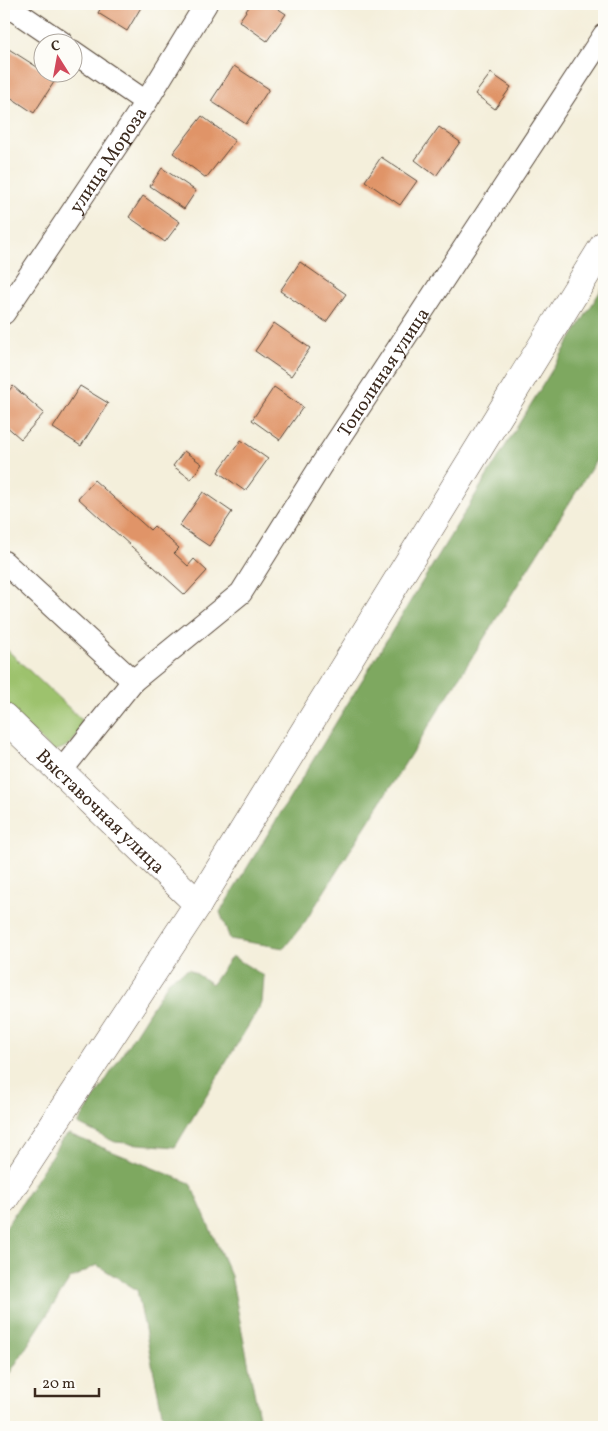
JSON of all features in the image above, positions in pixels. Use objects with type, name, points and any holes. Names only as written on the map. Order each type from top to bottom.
[{"type":"street","points":[[5,4],[46,32]]},
{"type":"street","name":"улица Мороза","points":[[4,313],[146,102],[206,4]]},
{"type":"street","name":"Тополиная улица","points":[[61,771],[133,681],[241,593],[320,467],[604,34]]},
{"type":"street","points":[[82,58],[146,102]]},
{"type":"street","points":[[4,1199],[198,904],[604,245]]},
{"type":"street","points":[[4,562],[133,681]]},
{"type":"street","name":"Выставочная улица","points":[[4,718],[198,904]]},
{"type":"green space","points":[[604,285],[604,448],[305,922],[284,948],[230,939],[220,912]]},
{"type":"green space","points":[[4,647],[82,720],[79,732],[73,741],[59,750],[53,751],[4,705]]},
{"type":"green space","points":[[232,956],[264,976],[262,1003],[175,1147],[115,1142],[78,1124],[170,979],[189,969],[212,984]]},
{"type":"green space","points":[[69,1134],[190,1183],[231,1276],[261,1427],[165,1427],[137,1290],[97,1265],[70,1279],[4,1382],[4,1230],[62,1139]]},
{"type":"building","points":[[103,4],[143,4],[127,31],[98,13]]},
{"type":"building","points":[[251,4],[271,4],[286,14],[267,41],[239,21]]},
{"type":"building","points":[[4,46],[32,64],[32,82],[54,82],[34,113],[4,93]]},
{"type":"building","points":[[234,66],[269,89],[246,124],[211,101]]},
{"type":"building","points":[[491,73],[511,87],[495,109],[475,94]]},
{"type":"building","points":[[202,116],[235,141],[206,178],[173,153]]},
{"type":"building","points":[[439,127],[460,142],[436,176],[415,160]]},
{"type":"building","points":[[381,157],[417,181],[400,205],[365,181]]},
{"type":"building","points":[[162,168],[196,191],[184,209],[150,186]]},
{"type":"building","points":[[143,196],[180,222],[165,242],[129,217]]},
{"type":"building","points":[[300,262],[346,294],[326,322],[280,291]]},
{"type":"building","points":[[274,323],[310,348],[291,376],[255,351]]},
{"type":"building","points":[[13,386],[44,413],[21,439],[4,424],[4,396]]},
{"type":"building","points":[[80,386],[108,403],[81,446],[53,428]]},
{"type":"building","points":[[274,387],[303,407],[280,440],[252,420]]},
{"type":"building","points":[[241,440],[268,459],[245,491],[218,472]]},
{"type":"building","points":[[184,451],[202,464],[191,479],[173,466]]},
{"type":"building","points":[[94,480],[150,530],[154,526],[179,548],[174,553],[188,566],[194,559],[207,571],[185,595],[78,498]]},
{"type":"building","points":[[203,492],[232,512],[209,546],[179,526]]}]
